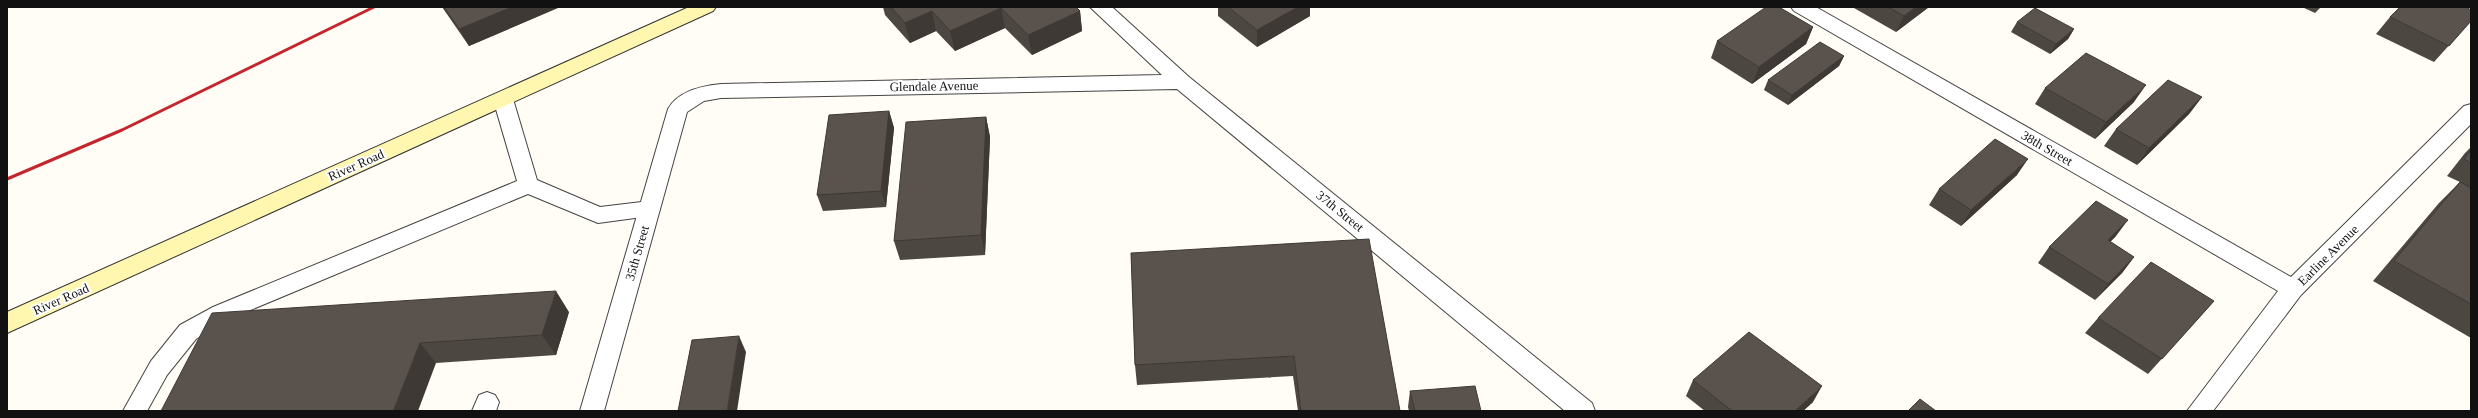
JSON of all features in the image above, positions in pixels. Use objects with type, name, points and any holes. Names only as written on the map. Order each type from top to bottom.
[{"type":"main road","name":"River Road","points":[[7,323],[706,7]]},
{"type":"street","name":"37th Street","points":[[1100,7],[1182,82],[1583,411]]},
{"type":"street","name":"38th Street","points":[[1801,7],[2293,289]]},
{"type":"street","name":"Glendale Avenue","points":[[688,99],[707,92],[721,90],[1182,82]]},
{"type":"street","name":"35th Street","points":[[592,411],[678,109],[688,99]]},
{"type":"street","name":"Earline Avenue","points":[[2199,411],[2293,289],[2471,111]]},
{"type":"lane","points":[[503,99],[528,185]]},
{"type":"lane","points":[[136,411],[159,368],[188,332],[221,313],[528,185],[598,215],[650,209]]},
{"type":"building","points":[[444,7],[512,7],[459,29]]},
{"type":"building","points":[[891,7],[1076,7],[1080,11],[1028,35],[1001,8],[950,31],[932,11],[905,23]]},
{"type":"building","points":[[1228,7],[1298,7],[1257,30]]},
{"type":"building","points":[[1766,7],[1779,7],[1813,27],[1759,67],[1717,41]]},
{"type":"building","points":[[1888,7],[1916,7],[1904,16]]},
{"type":"building","points":[[2400,7],[2466,7],[2471,10],[2471,21],[2449,46],[2390,17]]},
{"type":"building","points":[[2035,8],[2074,29],[2056,44],[2017,22]]},
{"type":"building","points":[[1820,42],[1844,56],[1792,95],[1768,80]]},
{"type":"building","points":[[2086,53],[2146,85],[2106,122],[2045,88]]},
{"type":"building","points":[[2168,80],[2202,97],[2149,148],[2116,129]]},
{"type":"building","points":[[889,111],[881,191],[817,195],[829,115]]},
{"type":"building","points":[[986,117],[981,235],[894,241],[906,122]]},
{"type":"building","points":[[1995,139],[2028,159],[1971,210],[1939,189]]},
{"type":"building","points":[[2471,150],[2471,163],[2464,159]]},
{"type":"building","points":[[2460,182],[2471,188],[2471,304],[2394,261]]},
{"type":"building","points":[[2096,201],[2128,220],[2108,240],[2134,257],[2108,284],[2049,247]]},
{"type":"building","points":[[1369,239],[1400,411],[1301,411],[1294,356],[1135,365],[1131,253]]},
{"type":"building","points":[[2151,262],[2214,301],[2162,359],[2098,318]]},
{"type":"building","points":[[556,291],[542,335],[420,343],[393,411],[161,411],[212,313]]},
{"type":"building","points":[[1749,332],[1822,386],[1795,411],[1732,411],[1693,380]]},
{"type":"building","points":[[739,336],[727,411],[678,411],[692,340]]},
{"type":"building","points":[[1475,386],[1481,411],[1415,411],[1410,391]]},
{"type":"building","points":[[1920,399],[1936,411],[1908,411]]},
{"type":"railway","points":[[7,179],[122,130],[374,7]]}]
